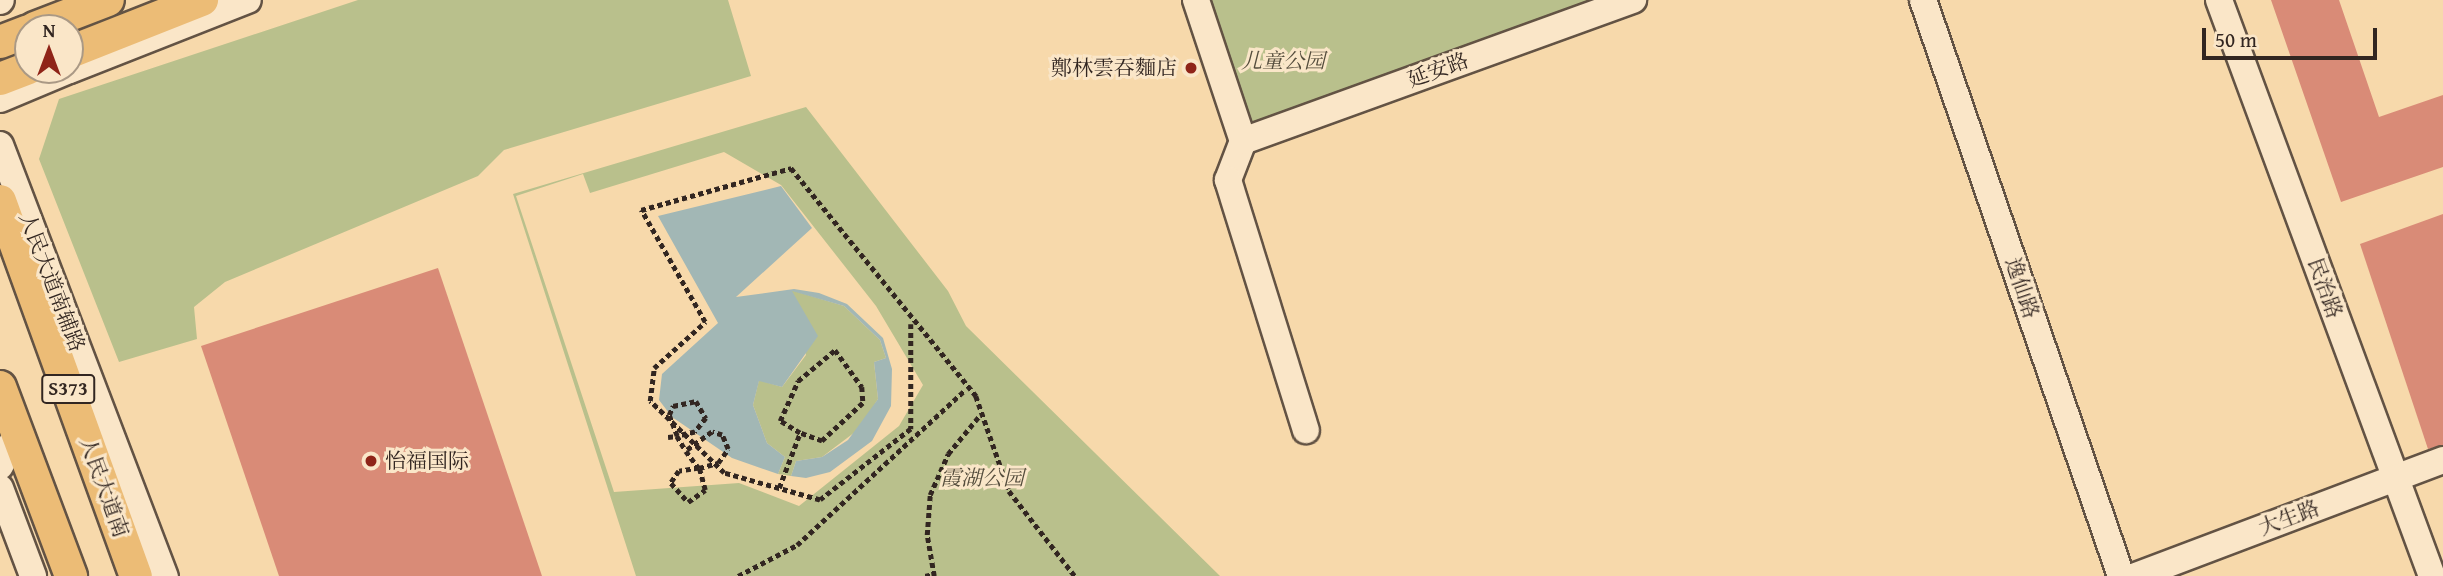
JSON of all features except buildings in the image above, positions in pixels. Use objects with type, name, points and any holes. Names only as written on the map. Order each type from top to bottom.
[{"type":"main road","points":[[72,14],[108,0]]},
{"type":"main road","points":[[84,46],[202,0]]},
{"type":"main road","name":"人民大道南","points":[[0,201],[136,576]]},
{"type":"main road","name":"S373","points":[[0,387],[71,576]]},
{"type":"street","points":[[84,64],[248,0]]},
{"type":"street","points":[[1196,0],[1244,141],[1227,180],[1306,430]]},
{"type":"street","name":"延安路","points":[[1244,141],[1633,0]]},
{"type":"street","name":"逸仙路","points":[[1923,0],[2121,576]]},
{"type":"street","name":"民治路","points":[[2219,0],[2432,576]]},
{"type":"street","points":[[0,99],[36,84]]},
{"type":"street","name":"人民大道南辅路","points":[[0,145],[165,576]]},
{"type":"street","points":[[0,466],[17,433]]},
{"type":"street","name":"大生路","points":[[2136,576],[2443,460]]},
{"type":"street","points":[[0,488],[33,576]]},
{"type":"path","points":[[911,324],[911,429],[820,500],[724,472],[650,401],[653,368],[705,323],[641,210],[791,169],[911,324],[976,396],[980,414],[1009,491],[1074,576]]},
{"type":"path","points":[[835,350],[862,387],[863,402],[822,441],[800,433],[780,421],[798,381],[835,350]]},
{"type":"path","points":[[738,576],[797,545],[964,391]]},
{"type":"path","points":[[668,437],[677,436],[695,432],[706,418],[696,401],[673,406],[669,415],[677,436],[686,450],[699,468],[705,490],[688,502],[676,494],[673,477],[699,468],[724,457],[722,435],[703,434],[686,450]]},
{"type":"path","points":[[925,576],[933,575],[930,495],[948,454],[980,414]]},
{"type":"path","points":[[779,488],[800,433]]},
{"type":"green space","points":[[358,0],[728,0],[751,76],[504,150],[478,176],[225,282],[194,307],[197,339],[119,362],[39,159],[59,99]]},
{"type":"green space","name":"儿童公园","points":[[1196,0],[1633,0],[1243,141]]},
{"type":"green space","name":"霞湖公园","points":[[806,107],[948,291],[966,326],[1220,576],[636,576],[513,194]],"holes":[[[724,152],[781,185],[876,306],[923,385],[899,426],[799,506],[739,483],[614,492],[516,196],[583,174],[590,193]]]},
{"type":"green space","points":[[791,290],[844,306],[880,340],[886,358],[874,362],[878,399],[859,429],[822,457],[796,461],[791,476],[778,474],[785,457],[767,443],[753,405],[759,380],[782,387],[806,355]]},
{"type":"shaded area","points":[[781,186],[812,228],[736,297],[794,289],[819,293],[847,304],[883,338],[892,369],[891,406],[872,441],[830,472],[806,478],[791,476],[796,461],[822,457],[848,440],[878,399],[874,362],[886,358],[880,340],[844,306],[792,291],[818,336],[782,387],[759,381],[753,405],[767,443],[785,457],[778,474],[732,458],[672,417],[659,400],[662,374],[718,323],[658,216]]},
{"type":"place","name":"鄭林雲吞麵店","points":[[1191,68]]},
{"type":"place","name":"怡福国际","points":[[371,461]]}]
